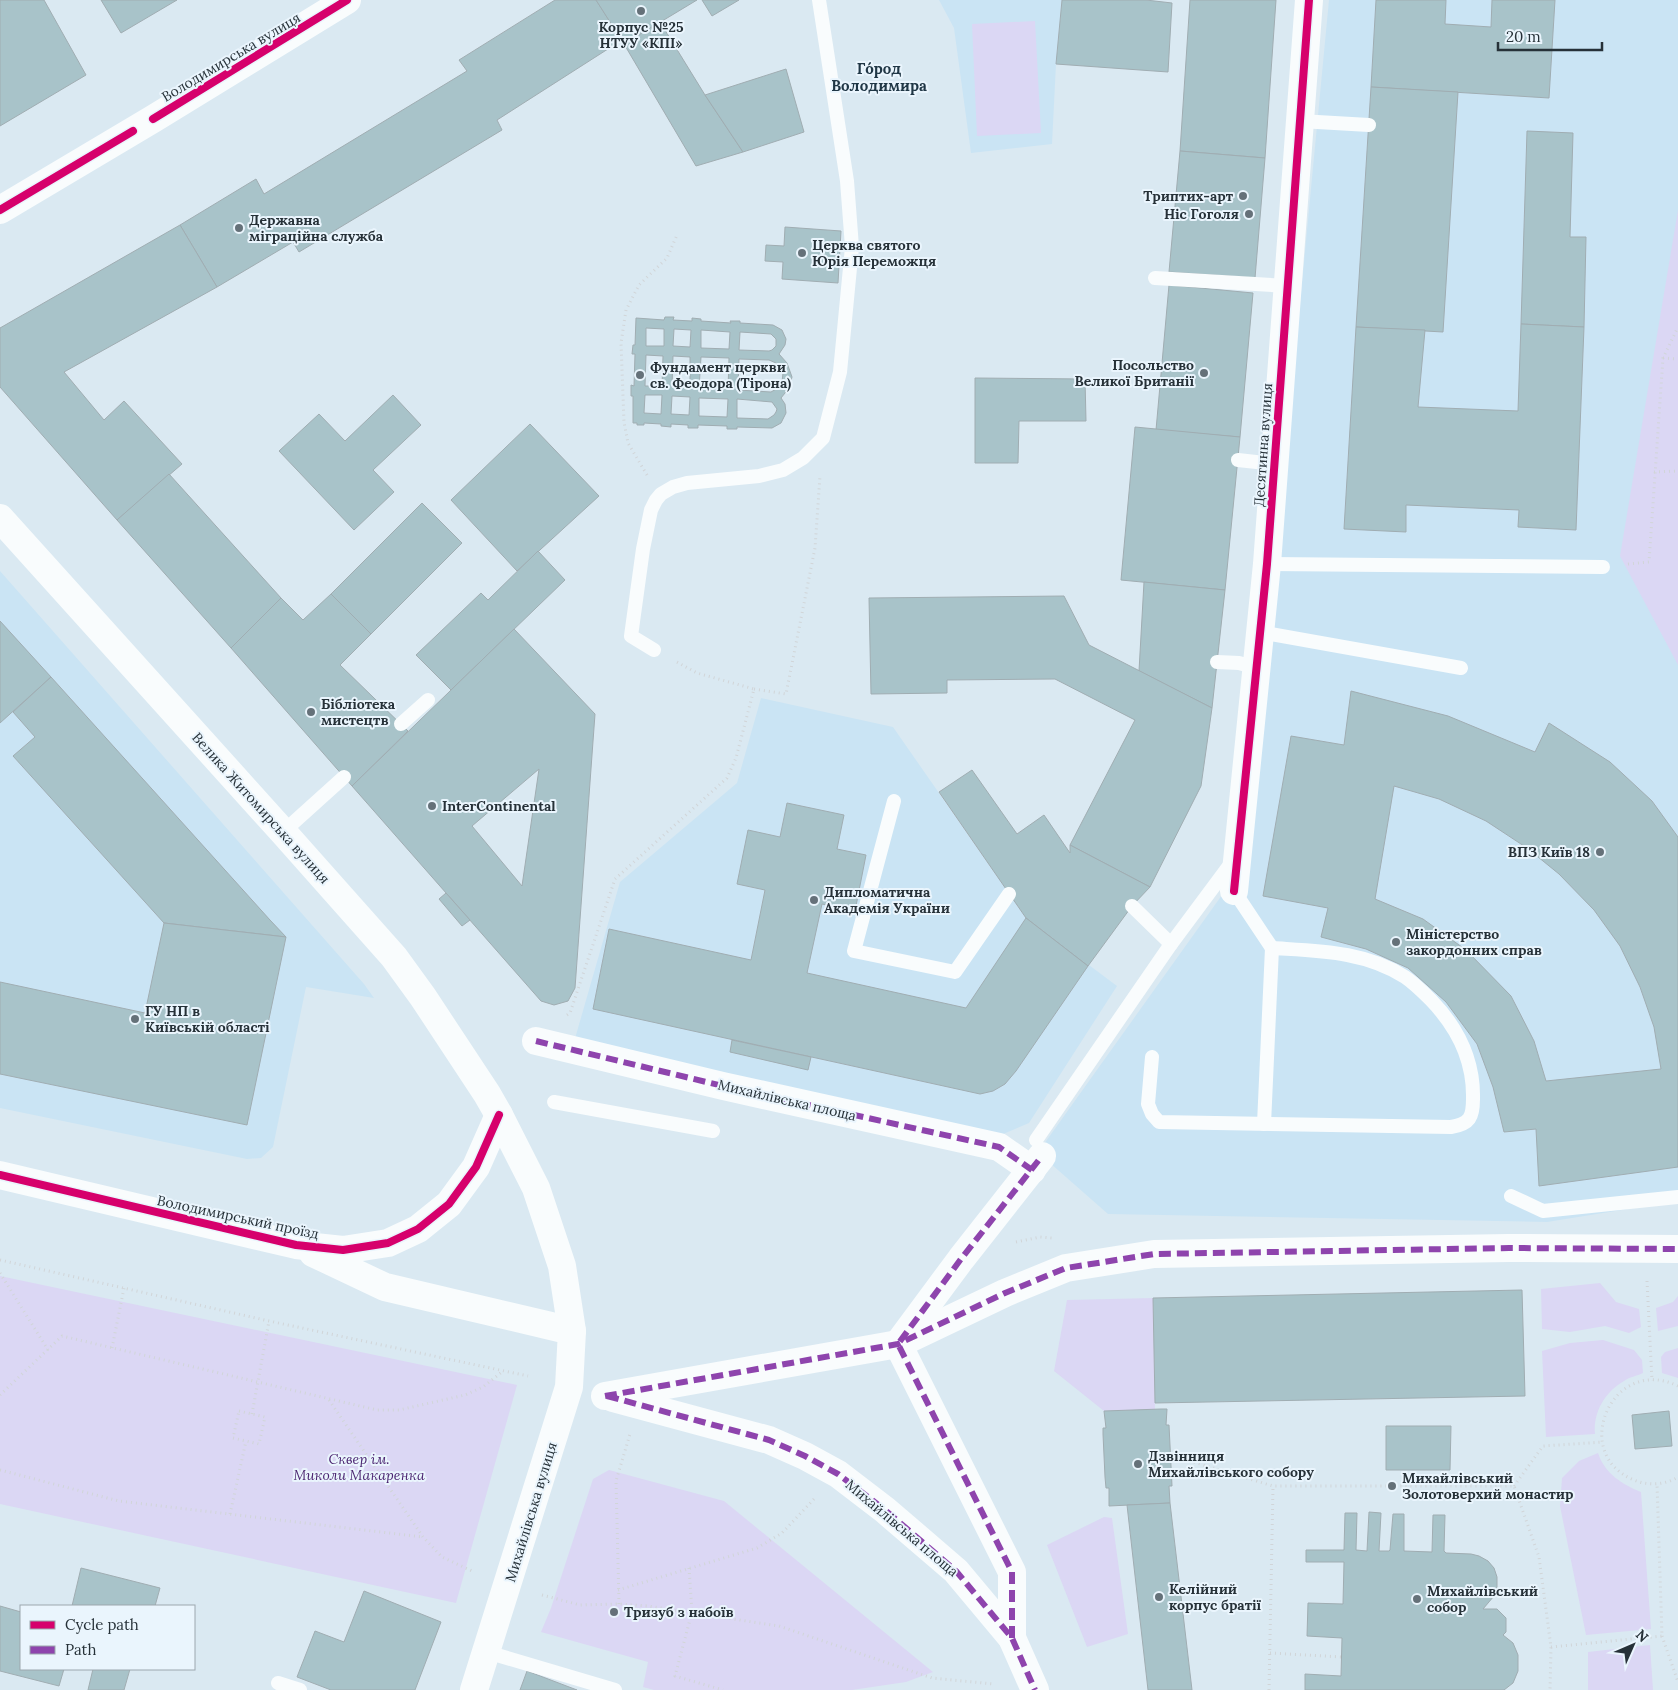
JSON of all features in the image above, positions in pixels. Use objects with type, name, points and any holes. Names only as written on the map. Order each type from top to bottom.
[{"type":"street","name":"Володимирська вулиця","points":[[0,210],[347,0]]},
{"type":"street","name":"Десятинна вулиця","points":[[1234,891],[1267,564],[1309,0]]},
{"type":"street","name":"Велика Житомирська вулиця","points":[[0,518],[394,957],[423,997],[500,1115]]},
{"type":"street","name":"Михайлівська площа","points":[[536,1041],[724,1086],[1037,1155]]},
{"type":"street","name":"Володимирський проїзд","points":[[0,1175],[296,1245],[343,1250],[388,1243],[418,1229],[449,1204],[476,1167],[500,1115]]},
{"type":"street","points":[[500,1115],[536,1188],[542,1205],[562,1266],[572,1331]]},
{"type":"street","points":[[898,1344],[1037,1155]]},
{"type":"street","name":"Володимирський проїзд","points":[[296,1245],[385,1287],[572,1331]]},
{"type":"street","points":[[605,1396],[898,1344],[1005,1293],[1066,1268],[1154,1254],[1509,1248],[1678,1249]]},
{"type":"street","name":"Михайлівська вулиця","points":[[474,1690],[569,1387],[572,1331]]},
{"type":"street","points":[[898,1344],[1012,1572],[1012,1638],[1035,1690]]},
{"type":"street","name":"Михайлівська площа","points":[[605,1396],[769,1440],[805,1456],[838,1474],[885,1510],[956,1571],[1012,1638]]},
{"type":"lane","points":[[654,650],[631,636],[643,549],[651,510],[656,500],[661,494],[673,487],[687,482],[759,476],[783,470],[802,458],[823,438],[840,372],[852,247],[847,181],[819,0]]},
{"type":"lane","points":[[1300,121],[1369,126]]},
{"type":"lane","points":[[1155,278],[1288,286]]},
{"type":"lane","points":[[1238,460],[1274,464]]},
{"type":"lane","points":[[1267,564],[1603,566]]},
{"type":"lane","points":[[1260,632],[1461,668]]},
{"type":"lane","points":[[1217,662],[1257,668]]},
{"type":"lane","points":[[401,724],[428,700]]},
{"type":"lane","points":[[283,832],[344,777]]},
{"type":"lane","points":[[894,801],[854,951],[955,972],[1009,894]]},
{"type":"lane","points":[[1037,1155],[1171,944],[1238,854]]},
{"type":"lane","name":"Десятинна вулиця","points":[[1234,891],[1272,948]]},
{"type":"lane","points":[[1132,906],[1171,944]]},
{"type":"lane","points":[[1152,1057],[1148,1104],[1152,1114],[1159,1122],[1264,1124],[1451,1127],[1461,1126],[1471,1116],[1473,1104],[1474,1088],[1470,1064],[1460,1039],[1444,1014],[1406,977],[1379,963],[1353,955],[1272,948],[1264,1124]]},
{"type":"lane","points":[[554,1102],[714,1131]]},
{"type":"lane","points":[[1511,1196],[1543,1211],[1678,1197]]},
{"type":"lane","points":[[487,1652],[615,1690]]},
{"type":"lane","points":[[278,1683],[300,1690]]},
{"type":"path","points":[[661,494],[642,468],[628,443],[624,422],[621,343],[626,310],[634,293],[639,285],[667,258],[676,235]]},
{"type":"path","points":[[1603,566],[1648,562],[1663,358],[1678,328]]},
{"type":"path","points":[[1663,358],[1678,359]]},
{"type":"path","points":[[654,650],[697,672],[754,689],[786,694],[815,548],[823,438]]},
{"type":"path","points":[[1654,472],[1678,470]]},
{"type":"path","points":[[536,1041],[570,1013],[615,878],[727,778],[736,758],[754,689]]},
{"type":"path","points":[[1014,1243],[1040,1238],[1058,1239]]},
{"type":"path","points":[[1644,1250],[1652,1380]]},
{"type":"path","points":[[0,1260],[269,1321],[528,1376]]},
{"type":"path","points":[[0,1273],[48,1350]]},
{"type":"path","points":[[112,1348],[124,1288]]},
{"type":"path","points":[[252,1414],[269,1321]]},
{"type":"path","points":[[0,1395],[62,1336],[377,1410],[398,1410],[465,1395],[483,1387],[502,1371]]},
{"type":"path","points":[[1678,1386],[1652,1380],[1629,1386],[1616,1397],[1606,1410],[1602,1426],[1603,1442],[1608,1456],[1616,1468],[1628,1478],[1642,1483],[1657,1484],[1678,1477]]},
{"type":"path","points":[[605,1396],[630,1435],[616,1480],[619,1604]]},
{"type":"path","points":[[329,1399],[423,1538],[442,1557],[472,1571]]},
{"type":"path","points":[[239,1411],[252,1414],[265,1417],[259,1444],[233,1438],[239,1411]]},
{"type":"path","points":[[230,1514],[246,1441]]},
{"type":"path","points":[[1514,1486],[1544,1446],[1603,1442]]},
{"type":"path","points":[[1170,1455],[1273,1486],[1514,1486]]},
{"type":"path","points":[[0,1470],[119,1501],[423,1538]]},
{"type":"path","points":[[618,1590],[757,1548],[782,1533],[838,1474]]},
{"type":"path","points":[[1657,1484],[1662,1636],[1678,1682]]},
{"type":"path","points":[[1269,1690],[1273,1486]]},
{"type":"path","points":[[1514,1486],[1539,1557],[1551,1647],[1550,1690]]},
{"type":"path","points":[[689,1568],[692,1612],[675,1676],[723,1690]]},
{"type":"path","points":[[542,1595],[580,1605],[619,1604],[692,1612],[779,1626],[932,1678],[993,1684]]},
{"type":"path","points":[[1551,1647],[1662,1636]]},
{"type":"path","points":[[1270,1654],[1342,1657]]},
{"type":"shaded area","points":[[939,0],[1062,0],[1056,64],[1052,144],[971,153],[954,28]]},
{"type":"shaded area","points":[[1329,0],[1678,0],[1678,1201],[1547,1222],[1108,1214],[1042,1156],[1044,1144],[1247,860]]},
{"type":"shaded area","points":[[0,571],[364,984],[374,998],[306,987],[273,1147],[261,1158],[247,1159],[0,1108]]},
{"type":"shaded area","name":"Дипломатична Академія України","points":[[761,698],[893,727],[1026,918],[1117,986],[1029,1123],[996,1137],[574,1042],[620,882],[737,783]]},
{"type":"green space","points":[[1035,21],[1041,133],[977,136],[972,24]]},
{"type":"green space","points":[[1678,210],[1678,665],[1620,556]]},
{"type":"green space","name":"Сквер ім. Миколи Макаренка","points":[[0,1276],[517,1385],[456,1603],[0,1504]]},
{"type":"green space","points":[[1600,1283],[1616,1302],[1639,1309],[1641,1327],[1629,1333],[1605,1326],[1570,1332],[1542,1329],[1541,1289]]},
{"type":"green space","points":[[1678,1296],[1678,1326],[1658,1331],[1656,1308],[1673,1302]]},
{"type":"green space","points":[[1153,1298],[1155,1410],[1104,1411],[1054,1371],[1067,1300]]},
{"type":"green space","points":[[1603,1340],[1634,1350],[1642,1360],[1643,1373],[1626,1380],[1606,1397],[1598,1410],[1595,1434],[1546,1437],[1542,1351],[1570,1343]]},
{"type":"green space","points":[[1678,1348],[1678,1378],[1662,1373],[1661,1357],[1665,1352]]},
{"type":"green space","points":[[1598,1453],[1605,1467],[1615,1477],[1641,1492],[1651,1629],[1586,1635],[1560,1506],[1562,1478],[1579,1461]]},
{"type":"green space","points":[[609,1470],[724,1501],[933,1672],[906,1682],[852,1690],[654,1690],[643,1687],[648,1662],[541,1632],[551,1608],[593,1479]]},
{"type":"green space","points":[[1104,1517],[1112,1518],[1128,1634],[1087,1647],[1047,1545]]},
{"type":"green space","points":[[1650,1645],[1653,1690],[1588,1690],[1588,1652]]},
{"type":"building","points":[[0,0],[44,0],[86,75],[0,126]]},
{"type":"building","points":[[101,0],[177,0],[121,33]]},
{"type":"building","points":[[555,0],[596,0],[622,40],[497,120],[502,130],[299,252],[293,242],[217,287],[180,225],[256,179],[264,194],[467,71],[459,60]]},
{"type":"building","name":"Корпус №25 НТУУ «КПІ»","points":[[596,0],[697,0],[624,44]]},
{"type":"building","points":[[702,0],[739,0],[712,16]]},
{"type":"building","points":[[1062,0],[1146,0],[1172,3],[1168,72],[1056,64]]},
{"type":"building","points":[[1190,0],[1276,0],[1265,158],[1180,151]]},
{"type":"building","points":[[1376,0],[1446,0],[1445,24],[1491,27],[1492,0],[1555,0],[1549,98],[1371,87]]},
{"type":"building","points":[[660,22],[743,152],[696,166],[624,44]]},
{"type":"building","points":[[786,69],[804,132],[743,152],[705,95]]},
{"type":"building","points":[[1371,87],[1458,92],[1443,332],[1356,327]]},
{"type":"building","points":[[1527,131],[1573,133],[1570,237],[1586,237],[1584,327],[1521,324]]},
{"type":"building","points":[[1180,151],[1265,158],[1255,278],[1169,272]]},
{"type":"building","points":[[180,225],[217,287],[64,372],[104,420],[124,401],[182,464],[117,520],[0,387],[0,328]]},
{"type":"building","name":"Церква святого Юрія Переможця","points":[[785,227],[841,231],[838,283],[782,279],[783,262],[765,261],[766,245],[784,246]]},
{"type":"building","name":"Посольство Великої Британії","points":[[1169,285],[1253,293],[1240,437],[1156,430]]},
{"type":"building","name":"Фундамент церкви св. Феодора (Тірона)","points":[[665,317],[674,317],[673,320],[692,321],[692,318],[701,319],[701,321],[731,323],[730,321],[740,321],[740,323],[773,325],[782,330],[786,339],[785,345],[779,354],[787,363],[792,377],[789,388],[781,398],[785,404],[786,413],[781,423],[772,428],[737,427],[737,429],[727,429],[727,426],[698,425],[698,428],[688,428],[688,425],[671,424],[671,427],[661,426],[661,424],[644,423],[644,425],[637,425],[637,423],[633,423],[631,385],[634,386],[635,354],[632,354],[633,345],[635,345],[636,318],[664,320]],"holes":[[[646,328],[664,329],[664,346],[646,346]],[[674,329],[691,330],[690,347],[673,346]],[[701,330],[730,332],[729,349],[701,348]],[[740,332],[771,334],[776,339],[776,346],[772,350],[739,350]],[[646,355],[663,356],[662,386],[645,386]],[[673,356],[690,357],[690,388],[672,387]],[[701,357],[729,358],[728,389],[699,389]],[[739,359],[769,360],[776,363],[783,373],[782,382],[778,388],[771,392],[738,390]],[[645,395],[662,395],[661,414],[644,413]],[[672,396],[690,397],[689,415],[671,414]],[[699,398],[728,399],[727,417],[699,416]],[[737,399],[772,402],[777,409],[774,415],[768,419],[737,418]]]},
{"type":"building","points":[[1521,324],[1584,327],[1576,530],[1518,527],[1519,510],[1406,505],[1406,532],[1344,529],[1356,327],[1425,330],[1418,407],[1518,411]]},
{"type":"building","points":[[975,378],[1085,379],[1086,421],[1019,421],[1018,463],[975,463]]},
{"type":"building","points":[[393,395],[421,425],[373,470],[394,492],[354,530],[279,451],[319,414],[345,441]]},
{"type":"building","points":[[530,424],[599,496],[517,571],[451,500]]},
{"type":"building","points":[[1135,427],[1240,437],[1225,590],[1121,580]]},
{"type":"building","points":[[169,474],[281,598],[231,648],[117,520]]},
{"type":"building","points":[[422,503],[462,543],[371,634],[331,594]]},
{"type":"building","points":[[538,551],[565,580],[451,690],[416,655],[481,593],[488,600]]},
{"type":"building","points":[[1144,582],[1225,590],[1212,708],[1139,671]]},
{"type":"building","points":[[331,594],[371,634],[340,665],[408,731],[352,786],[231,648],[281,598],[303,620]]},
{"type":"building","points":[[1064,596],[1089,645],[1212,708],[1201,786],[1150,887],[1070,845],[1135,720],[1055,679],[947,680],[947,693],[871,694],[869,598]]},
{"type":"building","points":[[0,621],[51,677],[0,723]]},
{"type":"building","name":"InterContinental","points":[[514,629],[595,714],[575,988],[568,1001],[554,1005],[541,1001],[352,786]],"holes":[[[539,769],[522,886],[472,826]]]},
{"type":"building","points":[[51,677],[286,937],[164,923],[13,756],[35,737],[13,712]]},
{"type":"building","name":"Міністерство закордонних справ","points":[[1351,691],[1448,716],[1535,752],[1549,723],[1610,762],[1652,801],[1678,837],[1678,1167],[1539,1186],[1536,1129],[1504,1132],[1493,1087],[1477,1044],[1446,1002],[1408,968],[1366,949],[1321,937],[1328,908],[1263,896],[1291,736],[1344,745]],"holes":[[[1394,786],[1439,799],[1486,821],[1527,848],[1559,874],[1594,910],[1620,946],[1640,987],[1654,1027],[1661,1069],[1546,1081],[1534,1041],[1511,996],[1466,950],[1423,919],[1375,899]]]},
{"type":"building","points":[[972,770],[1017,834],[1044,815],[1070,853],[1070,845],[1150,887],[1132,906],[1088,966],[1026,918],[939,792]]},
{"type":"building","points":[[787,803],[844,815],[837,849],[866,855],[855,911],[822,904],[807,973],[966,1008],[1026,918],[1088,966],[1016,1071],[1005,1084],[993,1091],[980,1094],[593,1009],[609,929],[751,960],[765,890],[737,884],[748,830],[780,837]]},
{"type":"building","points":[[446,893],[470,920],[462,926],[439,899]]},
{"type":"building","name":"ГУ НП в Київській області","points":[[164,923],[286,937],[247,1125],[0,1074],[0,982],[145,1013]]},
{"type":"building","points":[[732,1040],[811,1057],[808,1070],[730,1052]]},
{"type":"building","points":[[1522,1290],[1525,1396],[1155,1403],[1153,1298]]},
{"type":"building","name":"Дзвінниця Михайлівського собору","points":[[1167,1409],[1166,1425],[1169,1425],[1172,1486],[1169,1486],[1170,1503],[1109,1506],[1109,1488],[1106,1488],[1105,1477],[1103,1428],[1106,1428],[1104,1411]]},
{"type":"building","points":[[1669,1411],[1672,1446],[1635,1449],[1632,1415]]},
{"type":"building","points":[[1386,1426],[1451,1426],[1450,1470],[1386,1470]]},
{"type":"building","name":"Келійний корпус братії","points":[[1170,1503],[1192,1690],[1148,1690],[1127,1505]]},
{"type":"building","name":"Михайлівський собор","points":[[1369,1512],[1381,1513],[1379,1551],[1390,1550],[1393,1514],[1404,1514],[1404,1551],[1432,1552],[1433,1515],[1445,1515],[1444,1551],[1446,1553],[1479,1556],[1488,1561],[1494,1568],[1497,1577],[1497,1587],[1494,1596],[1483,1609],[1497,1609],[1506,1618],[1506,1632],[1503,1635],[1513,1643],[1518,1655],[1518,1671],[1513,1683],[1504,1690],[1305,1690],[1305,1674],[1341,1676],[1342,1638],[1307,1636],[1308,1603],[1343,1604],[1344,1562],[1306,1562],[1306,1550],[1344,1550],[1345,1513],[1357,1513],[1356,1550],[1367,1551]]},
{"type":"building","points":[[81,1568],[160,1588],[155,1605],[72,1605]]},
{"type":"building","points":[[364,1591],[441,1622],[415,1690],[331,1690],[297,1677],[315,1631],[344,1642]]},
{"type":"building","points":[[0,1606],[20,1612],[20,1670],[64,1670],[59,1686],[0,1671]]},
{"type":"building","points":[[93,1670],[130,1670],[124,1690],[88,1690]]},
{"type":"building","points":[[527,1671],[577,1690],[520,1690]]},
{"type":"marked path","points":[[536,1041],[723,1086],[999,1147],[1032,1170]]},
{"type":"marked path","points":[[1012,1638],[1012,1572],[898,1344],[961,1259],[1042,1156]]},
{"type":"marked path","points":[[605,1396],[898,1344],[1005,1293],[1066,1268],[1154,1254],[1509,1248],[1678,1249]]},
{"type":"marked path","points":[[607,1396],[769,1440],[805,1456],[838,1474],[885,1510],[956,1571],[1012,1638],[1035,1690]]},
{"type":"cycle path","points":[[153,119],[347,0]]},
{"type":"cycle path","points":[[1234,891],[1267,564],[1309,0]]},
{"type":"cycle path","points":[[0,210],[133,131]]},
{"type":"cycle path","points":[[0,1175],[296,1245],[343,1250],[388,1243],[418,1229],[449,1204],[476,1167],[499,1115]]},
{"type":"place","name":"Корпус №25 НТУУ «КПІ»","points":[[641,11]]},
{"type":"place","name":"Триптих-арт","points":[[1243,196]]},
{"type":"place","name":"Ніс Гоголя","points":[[1249,214]]},
{"type":"place","name":"Державна міграційна служба","points":[[239,228]]},
{"type":"place","name":"Церква святого Юрія Переможця","points":[[802,253]]},
{"type":"place","name":"Посольство Великої Британії","points":[[1204,373]]},
{"type":"place","name":"Фундамент церкви св. Феодора (Тірона)","points":[[640,375]]},
{"type":"place","name":"Бібліотека мистецтв","points":[[311,712]]},
{"type":"place","name":"InterContinental","points":[[432,806]]},
{"type":"place","name":"ВПЗ Київ 18","points":[[1600,852]]},
{"type":"place","name":"Дипломатична Академія України","points":[[814,900]]},
{"type":"place","name":"Міністерство закордонних справ","points":[[1396,942]]},
{"type":"place","name":"ГУ НП в Київській області","points":[[135,1019]]},
{"type":"place","name":"Дзвінниця Михайлівського собору","points":[[1138,1464]]},
{"type":"place","name":"Михайлівський Золотоверхий монастир","points":[[1392,1486]]},
{"type":"place","name":"Келійний корпус братії","points":[[1159,1597]]},
{"type":"place","name":"Михайлівський собор","points":[[1417,1599]]},
{"type":"place","name":"Тризуб з набоїв","points":[[614,1612]]},
{"type":"district","name":"Го́род Володимира","points":[[879,76]]}]
